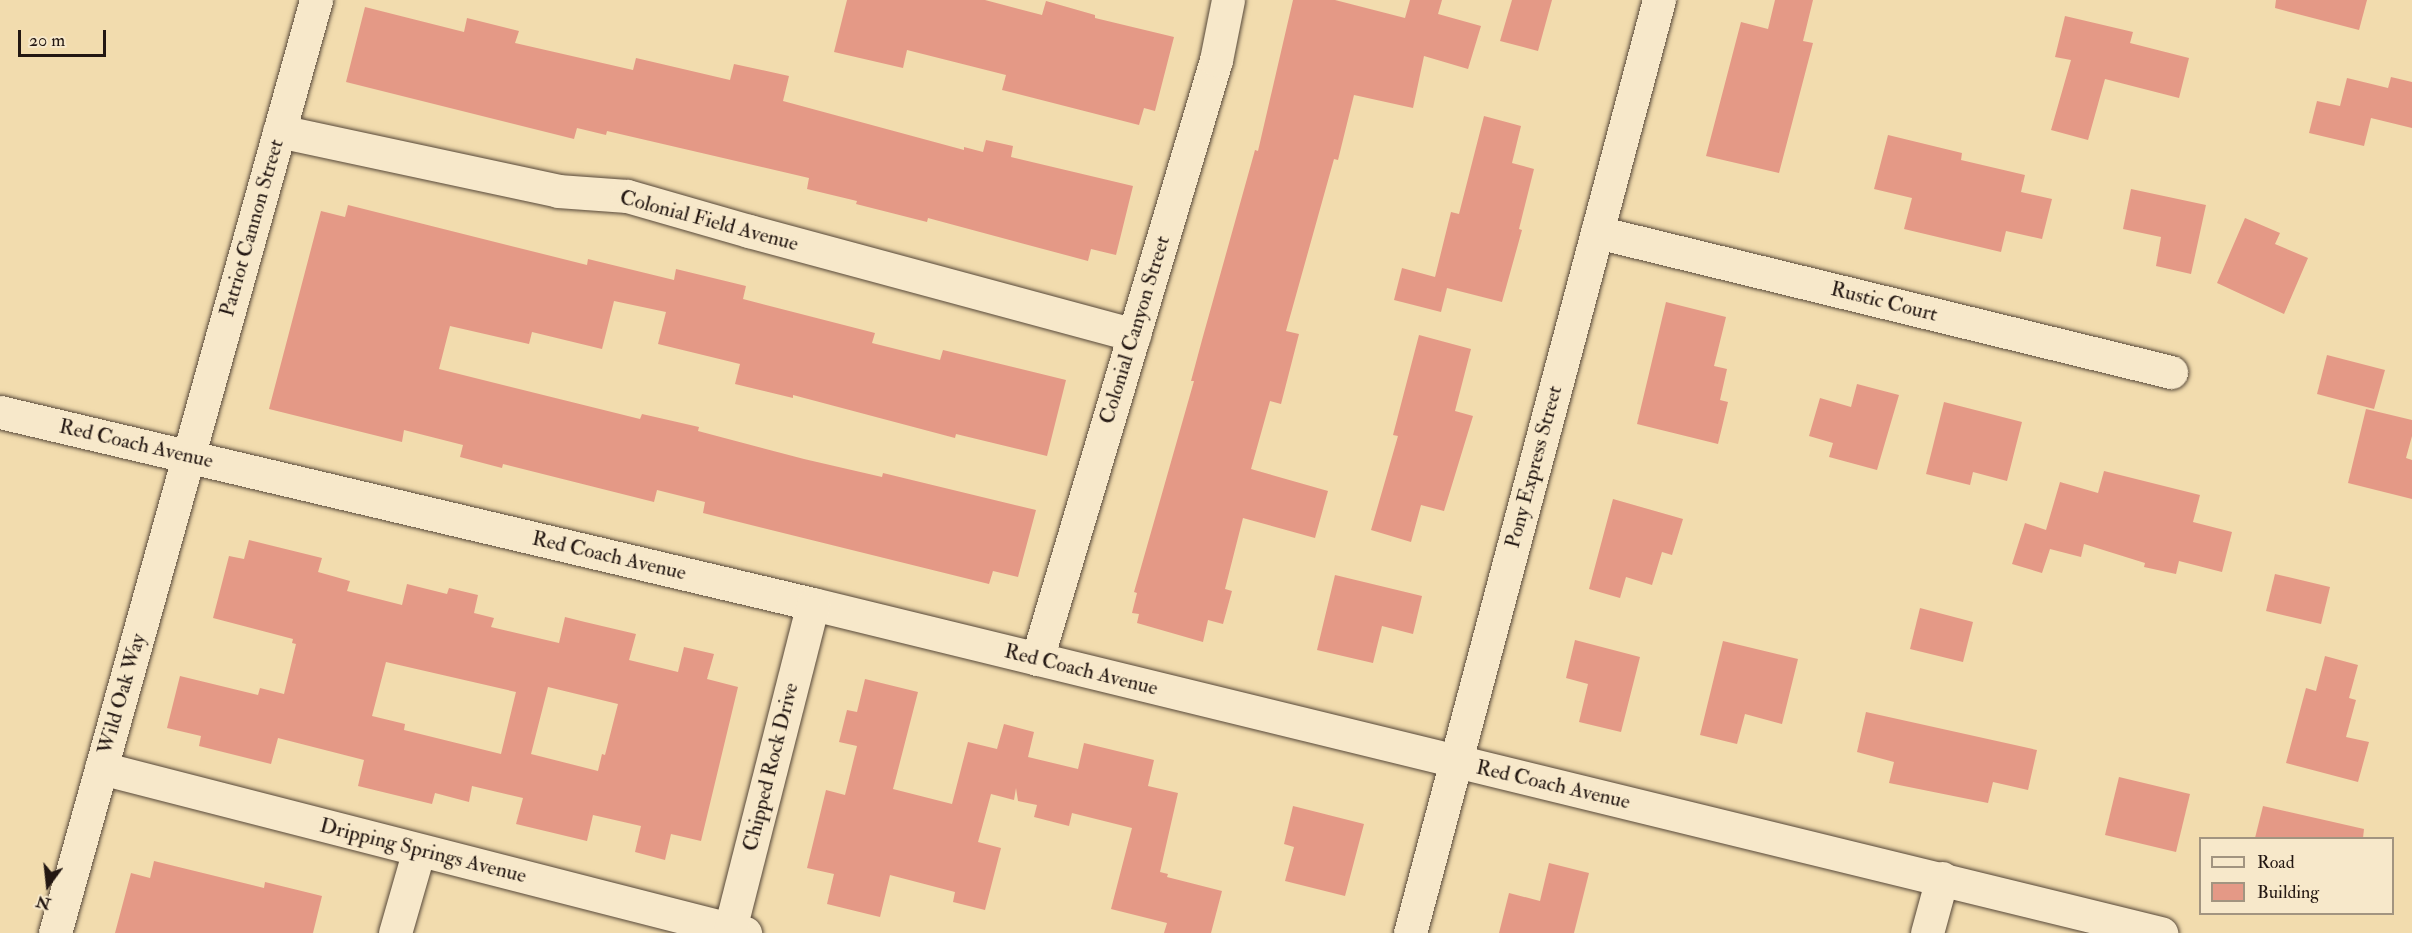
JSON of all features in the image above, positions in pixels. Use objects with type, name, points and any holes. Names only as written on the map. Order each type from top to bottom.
[{"type":"street","name":"Patriot Cannon Street","points":[[188,456],[316,0]]},
{"type":"street","name":"Colonial Canyon Street","points":[[1037,659],[1216,60],[1228,0]]},
{"type":"street","name":"Pony Express Street","points":[[1410,933],[1659,0]]},
{"type":"street","name":"Colonial Field Avenue","points":[[279,131],[558,191],[627,196],[1134,335]]},
{"type":"street","name":"Rustic Court","points":[[1597,232],[2171,372]]},
{"type":"street","name":"Red Coach Avenue","points":[[0,412],[813,604],[2161,933]]},
{"type":"street","name":"Wild Oak Way","points":[[55,933],[188,456]]},
{"type":"street","name":"Chipped Rock Drive","points":[[738,931],[813,604]]},
{"type":"street","name":"Dripping Springs Avenue","points":[[101,768],[738,931]]},
{"type":"street","points":[[395,933],[419,850]]},
{"type":"street","points":[[1927,933],[1942,878]]},
{"type":"building","points":[[847,0],[985,0],[1042,15],[1046,1],[1095,15],[1095,18],[1174,37],[1155,111],[1144,108],[1139,125],[1002,90],[1006,75],[907,50],[903,68],[834,52]]},
{"type":"building","points":[[1293,0],[1335,0],[1405,18],[1410,0],[1442,0],[1438,14],[1481,26],[1468,69],[1424,56],[1413,108],[1354,95],[1338,160],[1334,159],[1286,331],[1299,334],[1281,404],[1270,401],[1251,469],[1328,491],[1315,538],[1243,518],[1225,589],[1232,591],[1223,624],[1208,620],[1203,642],[1137,623],[1139,614],[1132,613],[1137,593],[1134,592],[1194,381],[1191,381],[1255,150],[1258,151]]},
{"type":"building","points":[[1512,0],[1552,0],[1538,51],[1500,41]]},
{"type":"building","points":[[1775,0],[1813,0],[1803,41],[1813,43],[1779,173],[1706,156],[1741,22],[1768,29]]},
{"type":"building","points":[[2276,0],[2367,0],[2359,30],[2275,8]]},
{"type":"building","points":[[365,7],[464,32],[467,18],[519,31],[515,43],[633,70],[636,58],[730,80],[734,64],[789,76],[783,101],[964,150],[964,147],[983,152],[986,140],[1013,146],[1011,157],[1133,186],[1116,255],[1091,249],[1088,261],[928,218],[927,222],[856,204],[857,201],[807,189],[809,178],[607,131],[606,135],[577,128],[574,139],[346,82]]},
{"type":"building","points":[[2065,16],[2133,32],[2130,43],[2189,58],[2179,98],[2105,79],[2088,140],[2051,130],[2071,60],[2055,57]]},
{"type":"building","points":[[2391,77],[2412,82],[2412,128],[2371,118],[2364,146],[2309,133],[2317,101],[2340,106],[2347,78],[2388,88]]},
{"type":"building","points":[[1484,116],[1521,126],[1512,163],[1534,169],[1519,229],[1522,230],[1502,302],[1447,288],[1441,312],[1394,300],[1402,268],[1435,277],[1451,212],[1459,214]]},
{"type":"building","points":[[1888,135],[1962,153],[1961,160],[2025,175],[2021,192],[2052,199],[2042,239],[2006,231],[2001,252],[1904,229],[1912,198],[1874,189]]},
{"type":"building","points":[[2131,189],[2206,205],[2191,274],[2156,266],[2161,237],[2123,229]]},
{"type":"building","points":[[348,205],[587,265],[588,259],[674,280],[676,269],[746,286],[743,299],[875,333],[872,343],[940,360],[943,350],[1066,380],[1047,456],[956,434],[955,438],[793,395],[793,398],[735,384],[740,364],[658,344],[666,312],[614,301],[602,349],[532,332],[529,344],[450,326],[439,369],[640,419],[642,414],[699,427],[698,431],[804,459],[882,477],[883,473],[1036,510],[1018,577],[993,571],[989,584],[703,513],[705,502],[657,490],[654,502],[503,464],[502,468],[460,457],[463,445],[404,430],[402,442],[269,409],[321,211],[345,217]]},
{"type":"building","points":[[2245,218],[2280,233],[2275,244],[2308,258],[2284,314],[2217,283]]},
{"type":"building","points":[[1666,302],[1726,317],[1714,366],[1727,369],[1720,400],[1728,402],[1718,444],[1637,424]]},
{"type":"building","points":[[1419,335],[1471,349],[1455,411],[1473,416],[1444,511],[1421,505],[1411,542],[1371,530],[1398,436],[1393,435]]},
{"type":"building","points":[[2327,355],[2385,370],[2374,409],[2317,394]]},
{"type":"building","points":[[1857,384],[1899,395],[1877,470],[1829,457],[1833,443],[1809,436],[1820,398],[1851,407]]},
{"type":"building","points":[[1944,402],[2022,422],[2007,481],[1973,472],[1970,485],[1926,474]]},
{"type":"building","points":[[2366,409],[2412,420],[2412,436],[2406,458],[2412,460],[2412,499],[2348,483]]},
{"type":"building","points":[[2104,471],[2200,495],[2193,522],[2232,532],[2222,572],[2179,561],[2176,574],[2144,567],[2145,563],[2084,544],[2081,557],[2050,549],[2042,573],[2012,564],[2025,523],[2046,530],[2060,482],[2098,493]]},
{"type":"building","points":[[1613,499],[1683,519],[1672,555],[1662,552],[1652,585],[1626,577],[1620,598],[1589,589]]},
{"type":"building","points":[[249,540],[322,558],[318,572],[350,581],[347,591],[402,605],[407,584],[447,594],[449,588],[478,595],[474,613],[494,618],[491,627],[559,643],[565,617],[636,634],[629,660],[678,672],[684,647],[714,654],[707,679],[738,687],[701,841],[671,834],[665,860],[635,852],[641,826],[593,815],[587,841],[516,824],[523,798],[472,786],[469,802],[435,793],[432,804],[358,786],[364,760],[278,738],[271,764],[199,746],[201,736],[167,728],[180,676],[258,695],[260,688],[284,694],[296,644],[292,643],[293,639],[213,618],[229,556],[244,559]],"holes":[[[386,662],[516,692],[501,754],[404,730],[405,724],[372,716]],[[548,687],[618,704],[605,755],[602,754],[598,771],[531,754]]]},
{"type":"building","points":[[2275,574],[2330,587],[2321,624],[2266,611]]},
{"type":"building","points":[[1335,575],[1422,596],[1413,634],[1382,626],[1373,663],[1317,650]]},
{"type":"building","points":[[1920,608],[1973,622],[1963,662],[1910,649]]},
{"type":"building","points":[[1575,640],[1640,657],[1621,732],[1579,722],[1588,684],[1566,678]]},
{"type":"building","points":[[1723,641],[1798,659],[1782,724],[1745,714],[1737,744],[1700,735]]},
{"type":"building","points":[[2325,656],[2358,665],[2349,698],[2356,700],[2346,737],[2369,742],[2358,782],[2286,763],[2306,688],[2316,691]]},
{"type":"building","points":[[865,679],[918,692],[893,789],[952,804],[968,742],[997,749],[1004,724],[1034,732],[1028,757],[1078,769],[1084,743],[1154,760],[1148,786],[1178,793],[1160,872],[1168,874],[1167,877],[1222,891],[1211,933],[1164,933],[1167,923],[1111,909],[1132,828],[1072,813],[1069,826],[1034,817],[1037,805],[1018,801],[1016,788],[1014,800],[991,794],[978,842],[1001,848],[985,910],[953,902],[955,892],[890,875],[880,917],[827,904],[834,874],[807,868],[826,790],[845,795],[857,746],[839,742],[847,710],[857,712]]},
{"type":"building","points":[[1866,712],[2037,750],[2028,790],[1993,782],[1988,803],[1889,783],[1894,762],[1857,752]]},
{"type":"building","points":[[2119,777],[2190,794],[2176,852],[2105,835]]},
{"type":"building","points":[[1293,806],[1364,824],[1345,896],[1285,881],[1294,847],[1284,844]]},
{"type":"building","points":[[2263,806],[2364,829],[2363,837],[2255,837]]},
{"type":"building","points":[[154,861],[264,888],[265,882],[322,896],[313,933],[115,933],[131,873],[150,878]]},
{"type":"building","points":[[1549,863],[1589,873],[1574,933],[1499,933],[1509,893],[1540,901]]}]
